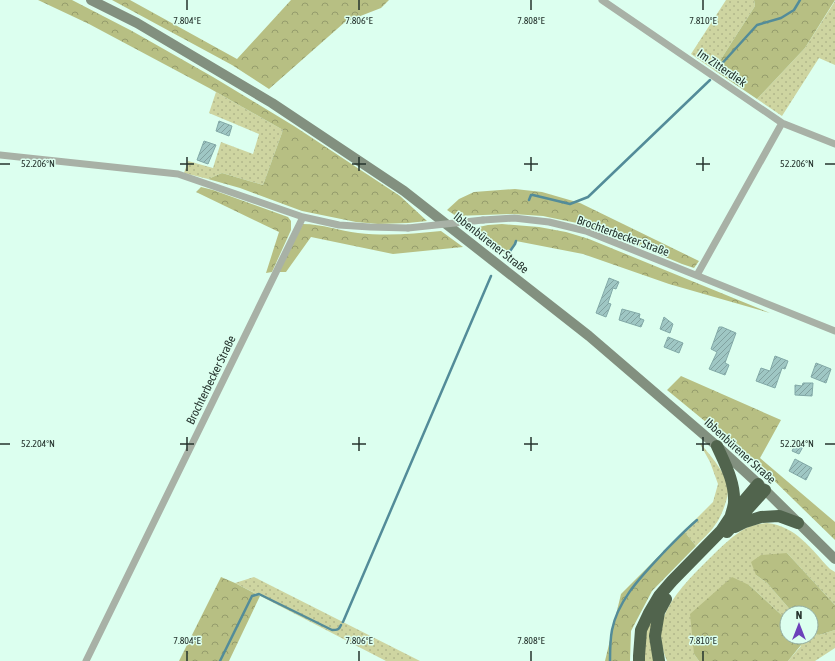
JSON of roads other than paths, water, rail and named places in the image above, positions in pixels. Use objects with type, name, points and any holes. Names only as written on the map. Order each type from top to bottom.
[{"type":"highway","points":[[716,446],[731,477],[734,503],[731,516]]},
{"type":"highway","points":[[639,661],[642,630],[649,613],[659,596],[721,531],[731,516],[761,487]]},
{"type":"highway","points":[[659,661],[655,636],[659,612],[671,591],[729,531],[761,487]]},
{"type":"highway","points":[[729,531],[745,522],[761,517],[779,516],[798,523]]},
{"type":"main road","name":"Ibbenbürener Straße","points":[[91,0],[137,23],[272,103],[404,192],[589,336],[716,446],[761,487],[835,559]]},
{"type":"street","name":"Im Zitterdiek","points":[[602,0],[782,123],[835,144]]},
{"type":"street","points":[[697,275],[782,123]]},
{"type":"street","name":"Brochterbecker Straße","points":[[0,156],[178,174],[303,217],[338,225],[408,228],[514,218],[549,222],[586,232],[835,331]]},
{"type":"street","name":"Brochterbecker Straße","points":[[86,661],[303,217]]},
{"type":"waterway","points":[[717,69],[757,25],[781,18],[794,10],[800,0]]},
{"type":"waterway","points":[[529,200],[531,195],[533,195],[570,204],[588,197],[710,80]]},
{"type":"waterway","points":[[508,254],[516,241]]},
{"type":"waterway","points":[[343,622],[491,276]]},
{"type":"waterway","points":[[610,661],[610,642],[615,619],[632,588],[656,561],[697,520]]},
{"type":"waterway","points":[[220,661],[252,596],[259,594],[332,630],[338,629],[341,625]]}]
